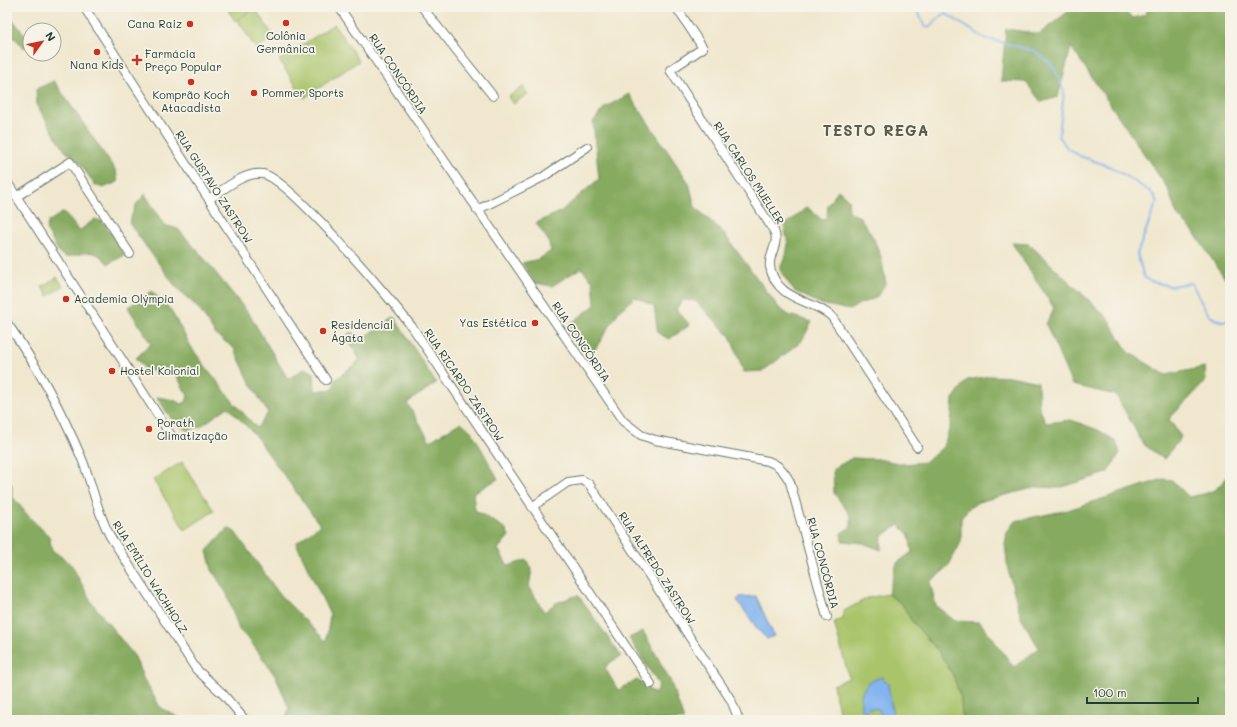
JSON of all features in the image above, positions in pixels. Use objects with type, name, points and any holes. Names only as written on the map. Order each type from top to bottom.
[{"type":"street","name":"RUA GUSTAVO ZASTROW","points":[[84,7],[326,380]]},
{"type":"street","name":"RUA CONCÓRDIA","points":[[339,7],[614,410],[630,428],[641,435],[656,440],[768,461],[779,466],[785,472],[790,482],[827,617]]},
{"type":"street","points":[[422,7],[493,96]]},
{"type":"street","name":"RUA CARLOS MUELLER","points":[[676,7],[703,48],[670,70],[774,231],[777,240],[770,262],[775,279],[789,294],[806,304],[824,311],[832,317],[917,447]]},
{"type":"street","points":[[477,210],[543,177],[587,147]]},
{"type":"street","points":[[16,197],[70,162],[130,254]]},
{"type":"street","name":"RUA RICARDO ZASTROW","points":[[209,199],[245,177],[254,174],[264,174],[273,178],[288,190],[369,274],[401,311],[651,684]]},
{"type":"street","points":[[7,182],[172,437]]},
{"type":"street","name":"RUA EMÍLIO WACHHOLZ","points":[[7,323],[62,415],[82,460],[101,517],[110,536],[196,669],[223,694],[245,720]]},
{"type":"street","name":"RUA ALFREDO ZASTROW","points":[[532,507],[568,482],[582,480],[589,484],[730,700],[740,720]]},
{"type":"green space","points":[[232,7],[255,7],[238,19],[255,8],[274,37],[256,49],[237,19],[235,21],[228,10]]},
{"type":"green space","points":[[1074,7],[1114,7],[1134,18],[1145,15],[1147,7],[1230,7],[1230,286],[1193,231],[1177,215],[1168,189],[1071,47],[1058,97],[1041,102],[1026,82],[1001,81],[1006,29],[1039,34]]},
{"type":"green space","points":[[7,13],[22,31],[22,46],[16,39],[7,36]]},
{"type":"green space","points":[[334,24],[359,61],[304,98],[279,60]]},
{"type":"green space","points":[[54,81],[116,171],[118,182],[103,188],[95,185],[79,162],[65,151],[37,105],[36,89]]},
{"type":"green space","points":[[523,87],[528,94],[513,104],[508,97]]},
{"type":"green space","points":[[629,94],[689,183],[695,207],[722,231],[779,308],[789,315],[812,322],[801,342],[763,371],[744,372],[730,336],[695,301],[683,300],[676,309],[690,325],[669,339],[658,333],[654,306],[635,297],[619,311],[594,351],[583,349],[569,325],[595,305],[593,281],[581,268],[552,286],[535,283],[522,263],[539,259],[551,251],[548,240],[536,223],[560,212],[599,179],[593,122],[604,108]]},
{"type":"green space","points":[[838,190],[848,199],[849,212],[860,217],[874,239],[881,257],[886,283],[876,298],[859,304],[850,310],[821,304],[794,291],[781,272],[781,266],[786,256],[788,244],[784,226],[807,207],[822,220],[827,217],[828,205]]},
{"type":"green space","points":[[145,194],[164,225],[178,229],[203,257],[249,314],[288,379],[305,368],[314,373],[315,391],[333,389],[335,380],[360,360],[346,336],[349,333],[354,333],[362,338],[394,317],[436,383],[407,403],[430,441],[461,422],[472,432],[498,479],[473,493],[475,510],[506,529],[509,536],[498,549],[508,566],[527,560],[532,569],[529,586],[544,612],[556,603],[578,595],[621,656],[605,668],[618,690],[637,680],[655,694],[659,685],[629,638],[643,631],[670,680],[684,720],[285,720],[289,708],[276,677],[251,642],[239,630],[227,594],[212,570],[207,551],[228,528],[235,532],[280,595],[326,641],[330,615],[296,543],[320,525],[254,434],[228,407],[201,426],[188,431],[174,423],[157,397],[174,400],[181,404],[186,402],[188,396],[175,373],[146,370],[136,358],[151,344],[128,307],[152,291],[170,309],[193,350],[234,403],[257,428],[268,413],[250,382],[234,348],[216,335],[199,309],[176,287],[129,223],[136,205]]},
{"type":"green space","points":[[64,212],[79,231],[95,219],[104,222],[125,255],[108,264],[103,258],[93,253],[83,253],[65,257],[59,253],[46,229],[49,221]]},
{"type":"green space","points":[[1012,243],[1029,244],[1107,317],[1128,352],[1166,375],[1205,367],[1206,381],[1169,419],[1181,437],[1164,459],[1143,444],[1116,395],[1072,385],[1046,324],[1054,308]]},
{"type":"green space","points":[[57,277],[63,286],[48,296],[42,287]]},
{"type":"green space","points":[[990,376],[1015,377],[1038,382],[1039,407],[1046,423],[1071,420],[1098,430],[1116,441],[1120,453],[1107,473],[1059,488],[1037,487],[978,502],[968,509],[961,518],[961,542],[948,567],[930,582],[936,606],[955,621],[980,622],[1014,667],[1039,648],[1021,618],[1008,570],[1005,544],[1007,532],[1015,521],[1068,510],[1163,479],[1172,480],[1189,497],[1203,494],[1217,488],[1230,471],[1230,720],[962,720],[961,698],[953,675],[939,652],[911,620],[903,605],[888,594],[897,563],[912,552],[909,535],[899,525],[882,536],[881,550],[863,543],[842,541],[841,533],[851,527],[851,516],[834,493],[833,469],[852,458],[878,459],[903,464],[926,462],[944,446],[951,423],[953,399],[967,380]]},
{"type":"green space","points":[[182,462],[214,511],[185,530],[153,480]]},
{"type":"green space","points":[[7,472],[12,486],[12,496],[30,518],[49,536],[52,550],[71,564],[92,603],[135,657],[143,678],[160,707],[183,720],[7,720]]},
{"type":"green space","points":[[888,594],[903,605],[911,620],[939,652],[953,675],[961,698],[962,720],[841,720],[833,685],[849,678],[834,622],[843,619],[844,611],[868,598]]},
{"type":"water","points":[[756,596],[774,636],[767,639],[759,631],[737,600],[740,597]]},
{"type":"water","points":[[882,677],[888,684],[893,717],[884,719],[878,709],[869,708],[865,711],[861,709],[861,694],[868,682]]},
{"type":"waterway","points":[[916,7],[925,27],[930,26],[945,13],[984,38],[1035,51],[1051,64],[1059,77],[1064,92],[1059,136],[1067,148],[1080,156],[1111,167],[1151,192],[1157,201],[1137,254],[1144,277],[1149,281],[1170,286],[1191,283],[1209,315],[1214,319],[1230,321]]},
{"type":"place","name":"Colônia Germânica","points":[[286,23]]},
{"type":"place","name":"Cana Raiz","points":[[190,24]]},
{"type":"place","name":"Nana Kids","points":[[97,52]]},
{"type":"place","name":"Farmácia Preço Popular","points":[[137,60]]},
{"type":"place","name":"Komprão Koch Atacadista","points":[[191,82]]},
{"type":"place","name":"Pommer Sports","points":[[254,93]]},
{"type":"place","name":"Academia Olýmpia","points":[[66,299]]},
{"type":"place","name":"Yas Estética","points":[[535,323]]},
{"type":"place","name":"Residencial Ágata","points":[[323,331]]},
{"type":"place","name":"Hostel Kolonial","points":[[112,371]]},
{"type":"place","name":"Porath Climatização","points":[[149,429]]},
{"type":"district","name":"TESTO REGA","points":[[876,131]]}]
